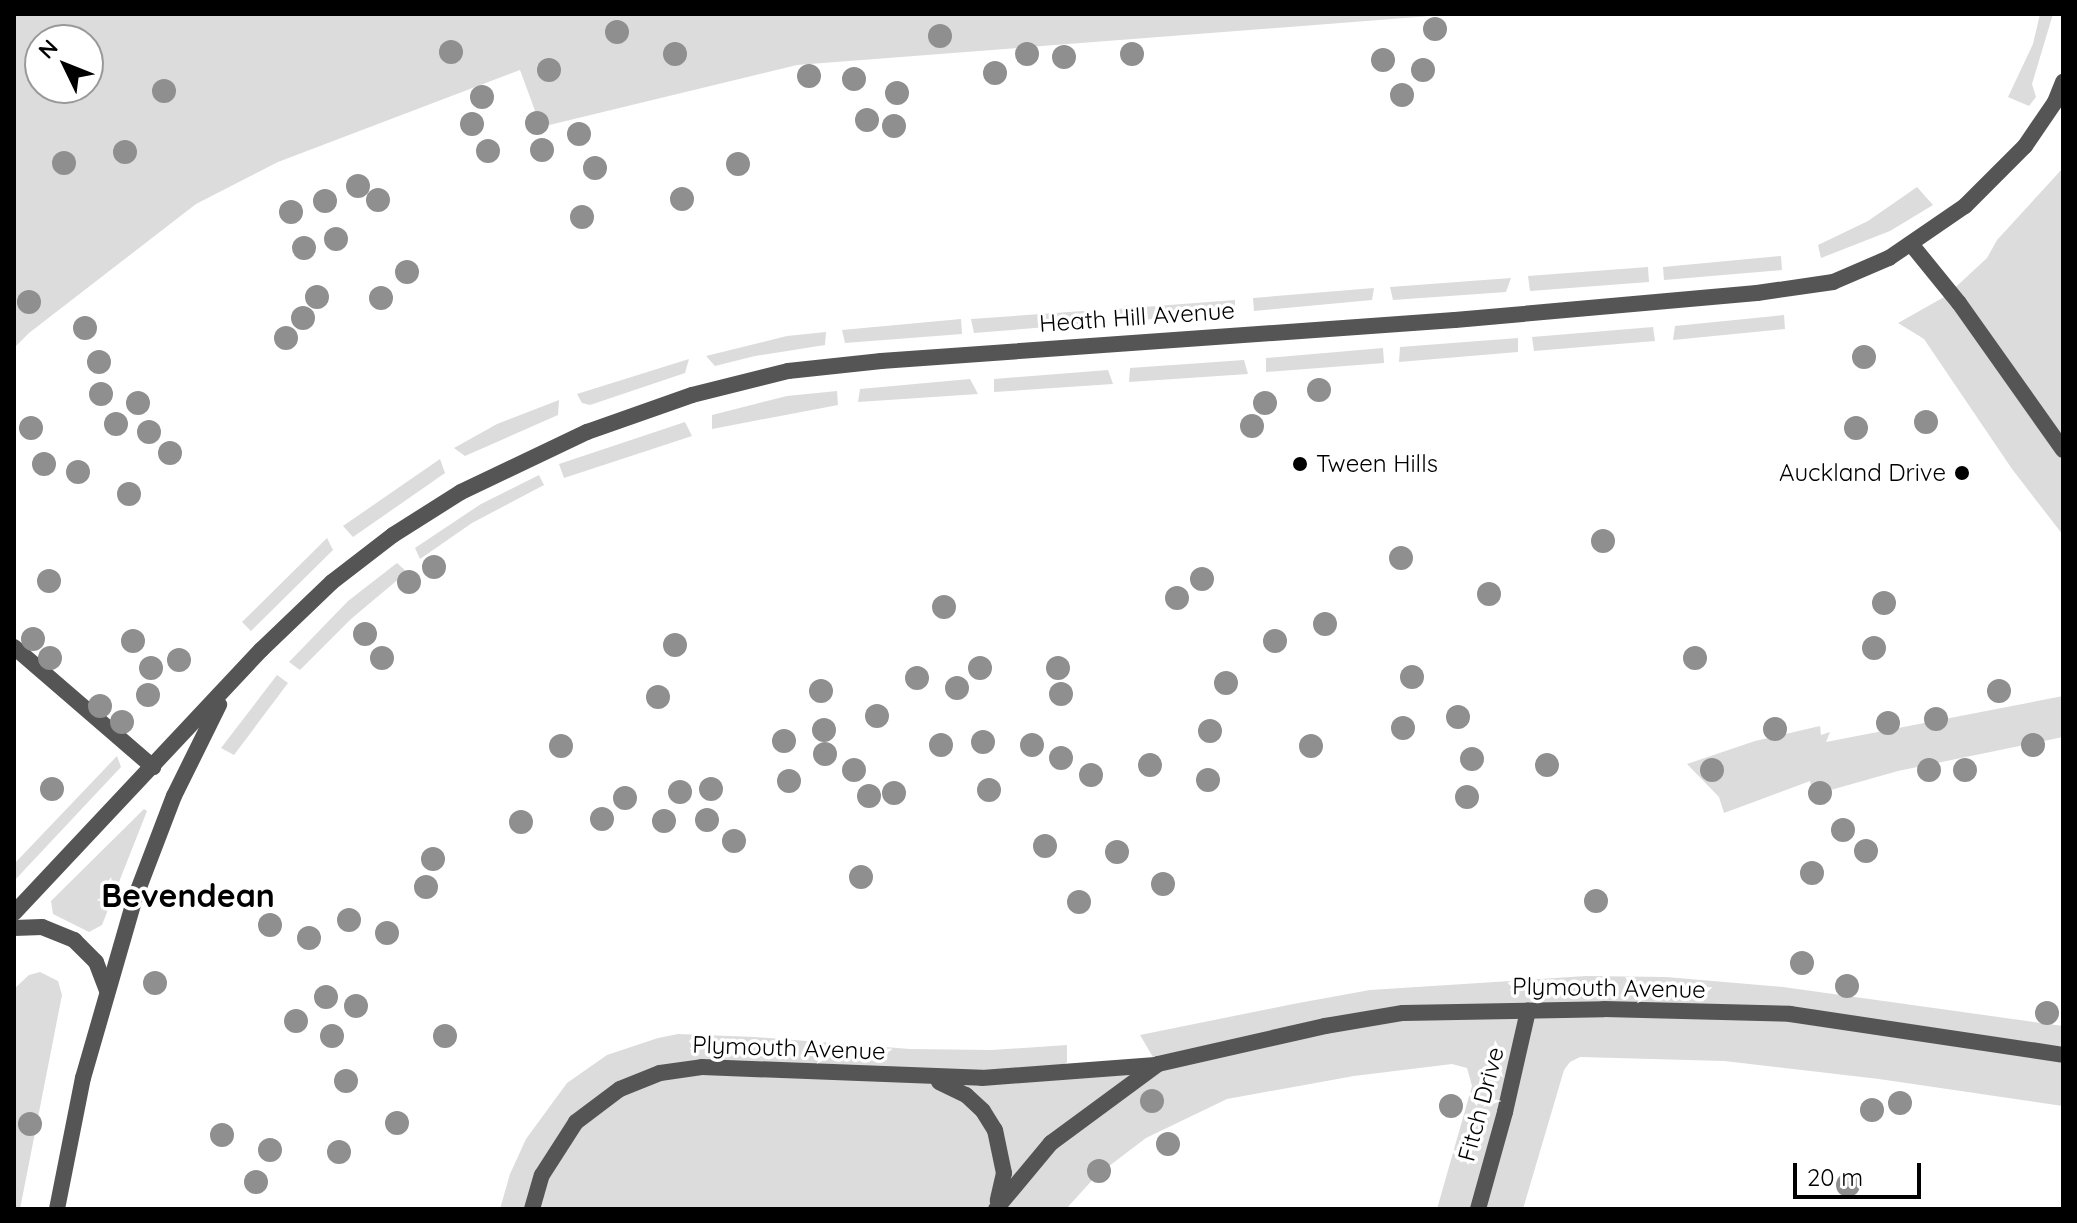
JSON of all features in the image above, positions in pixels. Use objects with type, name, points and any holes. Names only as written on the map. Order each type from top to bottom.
[{"type":"street","name":"Heath Hill Avenue","points":[[228,690],[261,650],[332,582],[422,516],[494,474],[587,432],[731,384],[788,371],[881,361],[1455,320],[1757,293],[1833,282],[1873,267],[1965,206],[2016,157],[2055,102],[2063,82]]},
{"type":"street","points":[[1911,244],[1959,303],[2063,450]]},
{"type":"street","points":[[14,647],[153,767]]},
{"type":"street","points":[[14,913],[228,690]]},
{"type":"street","points":[[57,1209],[70,1131],[107,990],[164,819],[228,690]]},
{"type":"street","points":[[14,928],[42,927],[74,940],[96,962],[107,990]]},
{"type":"street","name":"Plymouth Avenue","points":[[532,1209],[542,1175],[576,1122],[607,1097],[642,1079],[702,1067],[982,1078],[1158,1064],[1325,1026],[1403,1013],[1635,1009],[1790,1014],[2063,1055]]},
{"type":"street","name":"Fitch Drive","points":[[1478,1209],[1513,1082],[1528,1011]]},
{"type":"street","name":"Plymouth Avenue","points":[[995,1209],[1051,1143],[1158,1064]]},
{"type":"street","name":"Plymouth Avenue","points":[[922,1077],[966,1095],[989,1120],[1003,1160],[1002,1186],[995,1209]]},
{"type":"shaded area","points":[[14,14],[1456,14],[797,65],[541,127],[520,70],[278,162],[196,204],[29,333],[14,348]]},
{"type":"shaded area","points":[[2040,14],[2053,14],[2032,84],[2036,97],[2029,106],[2008,97],[2033,44]]},
{"type":"shaded area","points":[[2063,168],[2063,535],[2012,469],[1924,339],[1898,323],[1946,296],[1987,258],[1997,240]]},
{"type":"shaded area","points":[[1917,187],[1933,205],[1890,231],[1821,258],[1818,245],[1868,221]]},
{"type":"shaded area","points":[[1781,256],[1782,270],[1664,280],[1663,267]]},
{"type":"shaded area","points":[[1648,267],[1649,282],[1530,291],[1528,276]]},
{"type":"shaded area","points":[[1511,278],[1506,292],[1393,300],[1390,287]]},
{"type":"shaded area","points":[[1374,288],[1372,300],[1254,311],[1253,298]]},
{"type":"shaded area","points":[[1235,300],[1235,312],[1117,322],[1117,309]]},
{"type":"shaded area","points":[[1097,310],[1097,323],[974,333],[971,319]]},
{"type":"shaded area","points":[[1784,315],[1785,329],[1673,340],[1675,326]]},
{"type":"shaded area","points":[[961,319],[962,334],[845,343],[842,330]]},
{"type":"shaded area","points":[[1653,327],[1655,341],[1534,351],[1532,337]]},
{"type":"shaded area","points":[[826,332],[825,345],[715,366],[706,356],[787,336]]},
{"type":"shaded area","points":[[1518,338],[1518,352],[1399,362],[1400,347]]},
{"type":"shaded area","points":[[1383,348],[1384,363],[1266,372],[1266,358]]},
{"type":"shaded area","points":[[689,359],[685,373],[590,405],[582,403],[577,394]]},
{"type":"shaded area","points":[[1244,360],[1248,374],[1129,382],[1130,368]]},
{"type":"shaded area","points":[[1108,370],[1113,384],[994,392],[994,379]]},
{"type":"shaded area","points":[[970,379],[978,394],[858,402],[860,389]]},
{"type":"shaded area","points":[[837,391],[838,405],[712,429],[712,415],[787,396]]},
{"type":"shaded area","points":[[559,400],[558,415],[465,456],[454,448],[497,424]]},
{"type":"shaded area","points":[[685,422],[692,436],[564,478],[559,464]]},
{"type":"shaded area","points":[[440,459],[445,473],[353,537],[343,526]]},
{"type":"shaded area","points":[[539,475],[544,485],[472,523],[420,559],[415,548],[481,504]]},
{"type":"shaded area","points":[[327,538],[333,550],[251,631],[242,622]]},
{"type":"shaded area","points":[[397,563],[407,572],[351,619],[300,670],[289,662],[348,601]]},
{"type":"shaded area","points":[[277,675],[288,683],[234,755],[221,748]]},
{"type":"shaded area","points":[[2063,696],[2063,737],[1898,771],[1813,795],[1810,781],[1724,813],[1719,797],[1687,764],[1755,741],[1820,726],[1821,735],[1830,732],[1826,742]]},
{"type":"shaded area","points":[[117,756],[121,767],[14,881],[14,864]]},
{"type":"shaded area","points":[[144,809],[147,811],[102,925],[89,932],[53,914],[51,901]]},
{"type":"shaded area","points":[[40,972],[58,981],[62,995],[20,1209],[14,1209],[14,989],[29,975]]},
{"type":"shaded area","points":[[1586,976],[1666,977],[1783,987],[2063,1026],[2063,1106],[1879,1079],[1724,1061],[1580,1057],[1570,1062],[1564,1070],[1523,1209],[1437,1209],[1472,1086],[1467,1068],[1452,1064],[1354,1076],[1227,1099],[1146,1138],[1096,1176],[1066,1209],[500,1209],[510,1174],[526,1139],[567,1083],[607,1055],[658,1038],[678,1034],[755,1037],[910,1049],[992,1050],[1067,1045],[1067,1062],[1052,1073],[1157,1064],[1140,1035],[1370,990]]},
{"type":"place","name":"Tween Hills","points":[[1300,464]]},
{"type":"place","name":"Auckland Drive","points":[[1962,473]]},
{"type":"district","name":"Bevendean","points":[[188,895]]}]
